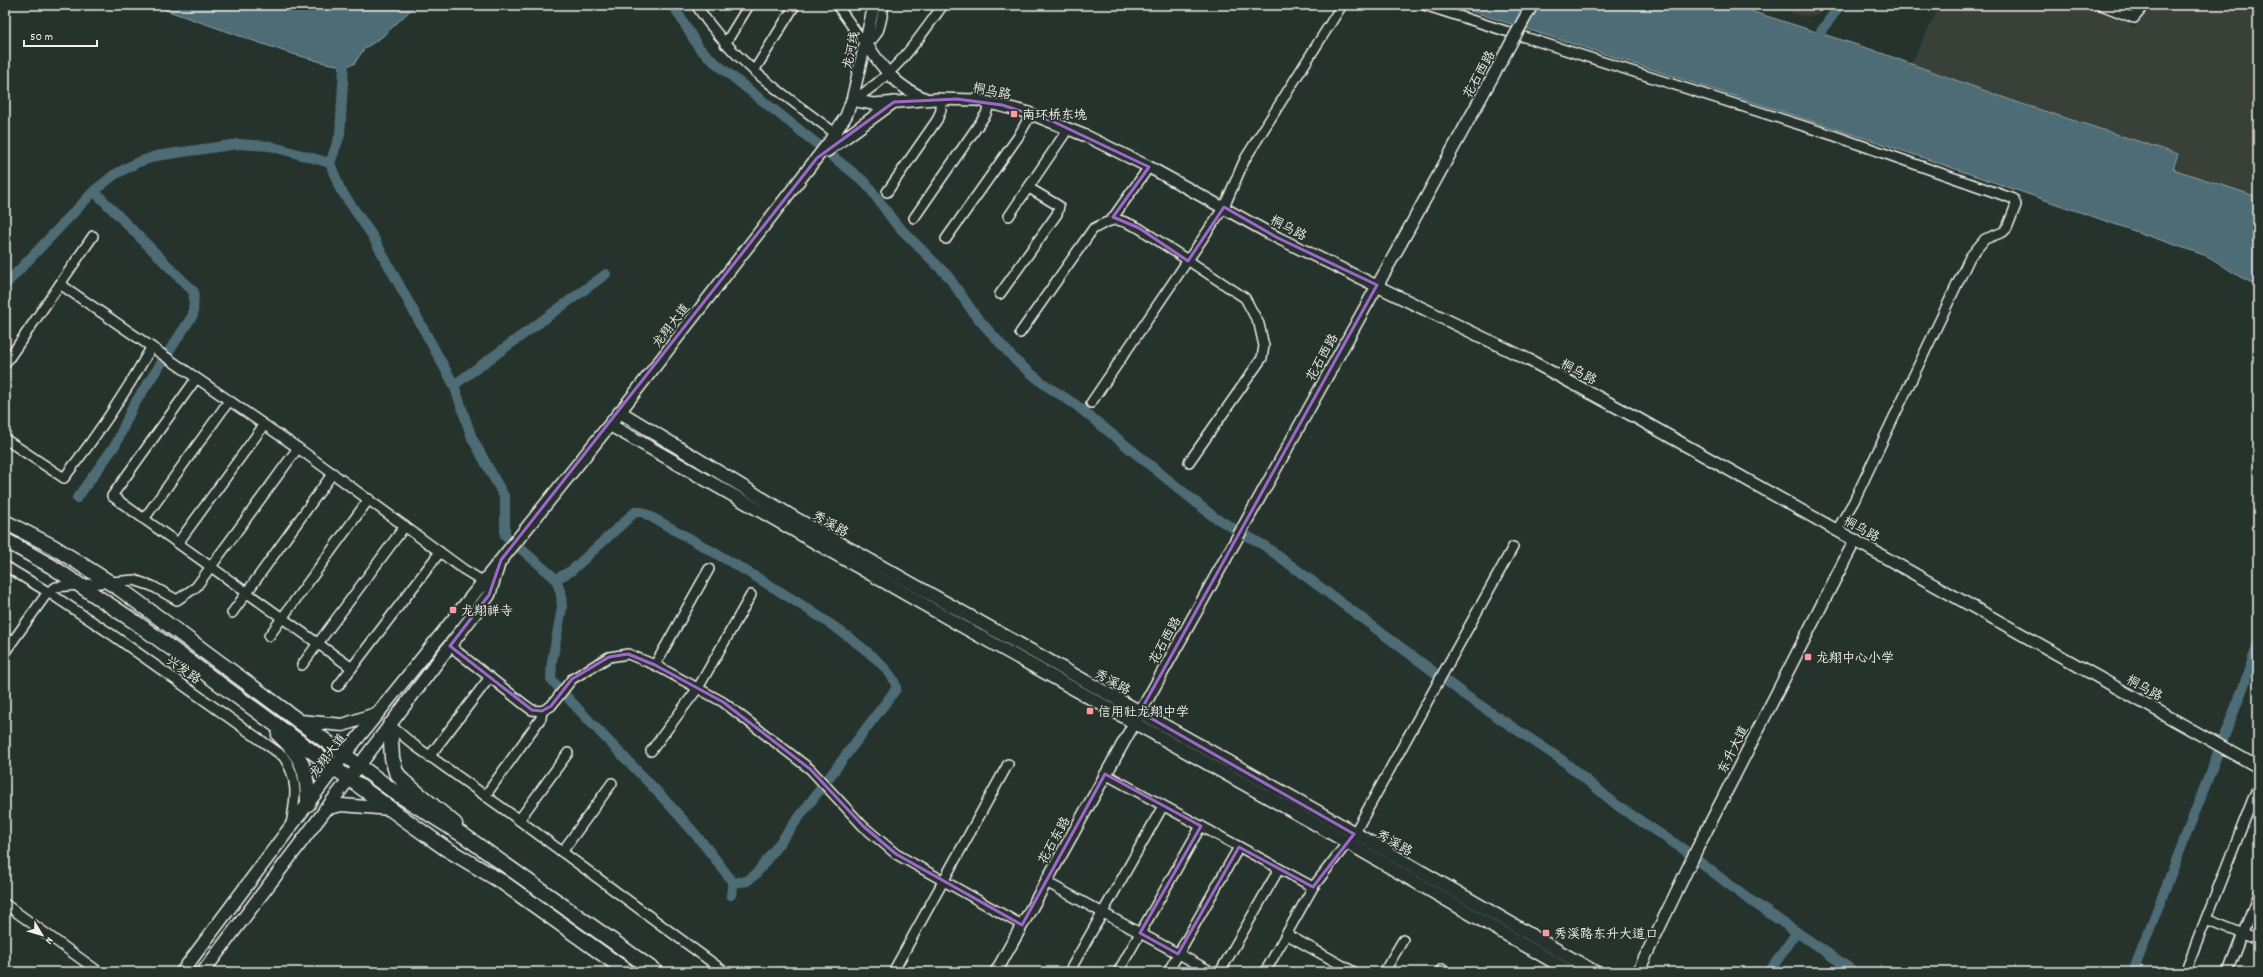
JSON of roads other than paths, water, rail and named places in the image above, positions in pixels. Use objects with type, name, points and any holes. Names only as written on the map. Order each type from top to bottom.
[{"type":"main road","name":"龙翔大道","points":[[182,972],[376,714],[487,584],[501,560],[620,412]]},
{"type":"main road","name":"秀溪路","points":[[620,412],[793,517],[1137,717],[1351,839],[1595,972]]},
{"type":"main road","name":"秀溪路","points":[[610,425],[960,625],[1137,717]]},
{"type":"main road","points":[[5,522],[52,546],[108,581],[396,793],[466,837],[656,972]]},
{"type":"main road","points":[[5,540],[51,566],[79,585],[223,686],[445,848],[502,882],[628,972]]},
{"type":"main road","name":"龙翔大道","points":[[203,972],[325,809],[490,595],[487,584]]},
{"type":"main road","points":[[223,686],[246,711],[290,745],[306,772],[308,804]]},
{"type":"main road","points":[[300,721],[343,725],[376,714]]},
{"type":"main road","points":[[390,725],[392,758],[396,772],[403,781],[451,819],[466,837]]},
{"type":"main road","points":[[325,809],[342,805],[390,809]]},
{"type":"main road","name":"秀溪路","points":[[1351,839],[1571,972]]},
{"type":"street","points":[[696,5],[725,44],[754,71],[832,137]]},
{"type":"street","points":[[725,44],[749,5]]},
{"type":"street","points":[[754,71],[795,5]]},
{"type":"street","points":[[836,5],[861,39],[866,43],[900,86],[928,100]]},
{"type":"street","name":"龙河线","points":[[852,100],[874,5]]},
{"type":"street","points":[[866,43],[874,40],[878,33],[884,5]]},
{"type":"street","points":[[852,100],[875,87],[889,74],[911,49],[943,5]]},
{"type":"street","points":[[1091,403],[1224,208],[1245,159],[1342,5]]},
{"type":"street","points":[[1424,5],[1835,136],[2014,199],[2016,205],[2008,228],[2003,232],[1985,239],[1970,257],[1854,501],[1837,530]]},
{"type":"street","name":"花石西路","points":[[1137,717],[1532,5]]},
{"type":"street","points":[[2101,5],[2134,18],[2145,5]]},
{"type":"street","points":[[887,192],[937,120],[941,110],[941,99]]},
{"type":"street","name":"桐乌路","points":[[852,100],[873,104],[941,99],[977,100],[990,102],[1031,114],[1068,129],[1149,167],[1278,238],[1377,285],[1536,364],[1855,540],[2258,767]]},
{"type":"street","name":"龙翔大道","points":[[620,412],[832,137],[846,116],[852,100]]},
{"type":"street","points":[[816,158],[894,102]]},
{"type":"street","points":[[914,218],[986,114],[990,102]]},
{"type":"street","points":[[946,239],[1018,137],[1031,114]]},
{"type":"street","points":[[1009,216],[1068,129]]},
{"type":"street","points":[[1020,333],[1093,229],[1112,218],[1149,167]]},
{"type":"street","points":[[1000,294],[1058,210],[1059,206],[1054,202],[1029,188]]},
{"type":"street","points":[[1112,218],[1139,228],[1245,298],[1252,307],[1259,324],[1264,346],[1262,358],[1190,462]]},
{"type":"street","points":[[5,364],[93,236]]},
{"type":"street","points":[[60,284],[298,448],[440,552],[487,584]]},
{"type":"street","points":[[5,439],[64,478],[96,436],[129,388],[153,349]]},
{"type":"street","points":[[196,379],[112,496],[352,668]]},
{"type":"street","points":[[144,519],[229,401]]},
{"type":"street","points":[[178,543],[264,425]]},
{"type":"street","points":[[5,652],[48,592],[56,587],[108,581],[134,580],[152,586],[178,600],[196,587],[298,448]]},
{"type":"street","points":[[232,613],[333,473]]},
{"type":"street","points":[[270,636],[369,499]]},
{"type":"street","points":[[302,665],[405,526]]},
{"type":"street","name":"东升大道","points":[[1638,972],[1697,849],[1855,540]]},
{"type":"street","points":[[1265,972],[1313,887],[1351,839],[1447,670],[1513,547]]},
{"type":"street","points":[[338,686],[440,552]]},
{"type":"street","name":"兴发路","points":[[5,566],[48,592],[114,636],[283,756],[292,768],[296,787],[291,826]]},
{"type":"street","points":[[655,665],[709,569]]},
{"type":"street","points":[[651,751],[698,688],[751,595]]},
{"type":"street","points":[[450,646],[532,710],[542,711],[551,706],[572,679],[609,657],[628,654],[655,665],[723,702],[810,769],[863,826],[896,854],[1022,925]]},
{"type":"street","points":[[429,756],[490,677]]},
{"type":"street","points":[[485,796],[541,718],[542,711]]},
{"type":"street","name":"花石东路","points":[[996,972],[1137,717]]},
{"type":"street","points":[[390,725],[429,756],[725,972]]},
{"type":"street","points":[[518,820],[568,753]]},
{"type":"street","points":[[893,972],[1008,764]]},
{"type":"street","points":[[1106,774],[1313,887]]},
{"type":"street","points":[[562,852],[612,783]]},
{"type":"street","points":[[2185,972],[2258,786]]},
{"type":"street","points":[[1070,972],[1163,806]]},
{"type":"street","points":[[1118,972],[1200,826]]},
{"type":"street","points":[[1168,972],[1239,847]]},
{"type":"street","points":[[1220,972],[1279,869]]},
{"type":"street","points":[[1046,882],[1212,972]]},
{"type":"street","points":[[2228,972],[2258,894]]},
{"type":"street","points":[[5,904],[99,972]]},
{"type":"street","points":[[2206,919],[2258,940]]},
{"type":"street","points":[[1286,934],[1348,971]]},
{"type":"street","points":[[1383,972],[1403,940]]},
{"type":"water","points":[[151,5],[416,5],[383,36],[364,49],[354,64],[344,66],[325,63],[286,52]]},
{"type":"water","points":[[1452,5],[1732,5],[1873,50],[2016,102],[2178,154],[2173,169],[2258,197],[2258,285],[2238,276],[2207,256],[1883,144]]},
{"type":"waterway","points":[[673,5],[699,48],[719,66],[866,183],[895,223],[948,276],[975,315],[1016,361],[1044,384],[1076,405],[1214,517],[1265,546],[1469,698],[1562,760],[1618,806],[1683,849],[1744,896],[1855,972]]},
{"type":"waterway","points":[[1812,44],[1840,5]]},
{"type":"waterway","points":[[341,54],[344,66],[340,135],[330,163],[340,189],[372,235],[454,385],[472,438],[505,498],[505,535],[556,579],[561,594],[562,608],[552,661],[551,679],[691,829],[733,883],[731,895]]},
{"type":"waterway","points":[[5,285],[94,191],[114,175],[136,163],[156,156],[238,144],[270,146],[330,163]]},
{"type":"waterway","points":[[77,498],[116,444],[133,406],[193,315],[194,292],[94,191]]},
{"type":"waterway","points":[[454,385],[606,274]]},
{"type":"waterway","points":[[556,579],[571,571],[635,512],[642,512],[785,594],[863,648],[888,671],[896,689],[756,874],[747,881],[733,883]]},
{"type":"waterway","points":[[2133,972],[2243,688],[2258,643]]},
{"type":"waterway","points":[[1769,972],[1797,932]]},
{"type":"place","name":"南环桥东堍","points":[[1014,114]]},
{"type":"place","name":"龙翔禅寺","points":[[453,610]]},
{"type":"place","name":"龙翔中心小学","points":[[1808,657]]},
{"type":"place","name":"信用社龙翔中学","points":[[1090,711]]},
{"type":"place","name":"秀溪路东升大道口","points":[[1546,933]]}]
